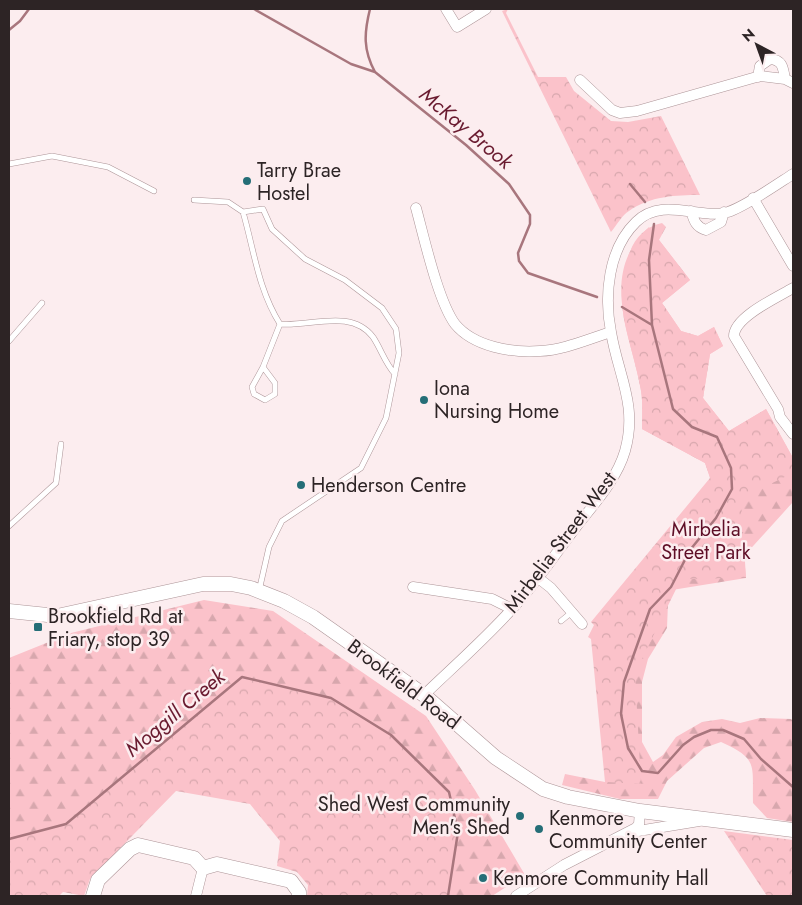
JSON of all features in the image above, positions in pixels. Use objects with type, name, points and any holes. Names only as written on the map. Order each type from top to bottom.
[{"type":"main road","name":"Brookfield Road","points":[[9,611],[57,616],[203,584],[231,584],[259,591],[313,616],[424,694],[496,758],[544,789],[568,797],[640,811],[716,822],[793,830]]},
{"type":"main road","points":[[93,896],[98,880],[130,849],[138,845],[194,858],[203,868],[217,864],[290,881],[299,892],[299,896]]},
{"type":"street","points":[[446,9],[457,27],[486,9]]},
{"type":"street","points":[[580,80],[612,110],[620,113],[646,108],[758,77],[789,81],[782,64],[770,59],[760,66],[758,77]]},
{"type":"street","name":"Mirbelia Street West","points":[[424,694],[512,610],[612,479],[625,451],[629,423],[629,403],[611,332],[608,303],[611,266],[624,236],[637,221],[654,212],[672,209],[690,212],[724,212],[753,198],[793,174]]},
{"type":"street","points":[[753,198],[793,266]]},
{"type":"street","points":[[416,208],[445,305],[456,324],[473,339],[514,350],[541,351],[569,346],[611,332]]},
{"type":"street","points":[[690,212],[699,228],[706,230],[721,222],[724,212]]},
{"type":"street","points":[[793,288],[740,321],[734,330],[734,336],[778,409],[780,417],[793,434]]},
{"type":"street","points":[[537,577],[551,588],[582,624]]},
{"type":"street","points":[[413,587],[492,599],[512,610]]},
{"type":"street","points":[[516,896],[564,865],[631,832],[639,824],[640,811]]},
{"type":"street","points":[[631,832],[716,822]]},
{"type":"street","points":[[196,896],[203,868]]},
{"type":"lane","points":[[9,164],[52,156],[108,167],[154,192]]},
{"type":"lane","points":[[194,200],[228,202],[243,212],[251,239],[256,268],[266,296],[280,324],[263,367],[252,387],[254,394],[266,400],[275,394],[275,383],[263,367]]},
{"type":"lane","points":[[243,212],[263,209],[272,229],[305,258],[345,280],[382,308],[396,329],[399,353],[386,418],[361,468],[282,521],[269,546],[259,591]]},
{"type":"lane","points":[[9,341],[42,303]]},
{"type":"lane","points":[[280,324],[345,320],[362,327],[373,337],[384,361],[395,374]]},
{"type":"lane","points":[[9,526],[56,484],[61,444]]},
{"type":"lane","points":[[562,621],[572,612]]},
{"type":"green space","points":[[508,9],[506,13],[538,77],[566,77],[574,91],[611,121],[628,122],[661,116],[700,195],[673,196],[646,202],[626,213],[611,232],[502,11]]},
{"type":"green space","name":"Mirbelia Street Park","points":[[662,223],[666,227],[659,240],[690,280],[662,303],[681,331],[698,336],[714,327],[723,346],[710,354],[703,398],[729,431],[766,409],[793,458],[793,502],[744,556],[746,578],[672,590],[668,603],[667,628],[648,659],[642,682],[642,742],[653,762],[663,755],[676,737],[702,722],[722,719],[740,723],[760,718],[791,719],[793,721],[793,822],[767,818],[753,803],[752,771],[748,759],[742,753],[721,742],[704,748],[667,781],[658,799],[620,799],[562,785],[565,774],[605,782],[614,774],[607,685],[717,496],[705,463],[642,429],[641,391],[622,306],[622,289],[624,272],[630,252],[638,237],[651,227]]},
{"type":"green space","name":"Mirbelia Street Park","points":[[649,227],[690,280],[662,303],[681,331],[698,336],[714,327],[723,346],[710,354],[703,398],[729,431],[766,409],[793,458],[793,473],[741,498],[746,578],[681,579],[635,673],[641,784],[605,782],[591,639],[588,637],[594,625],[591,622],[710,478],[705,463],[642,429],[641,390],[622,305],[621,284],[625,264],[634,245]]},
{"type":"green space","points":[[204,600],[273,611],[426,716],[475,790],[525,875],[492,896],[390,896],[304,717],[9,864],[9,658],[71,633]]},
{"type":"green space","points":[[242,677],[331,698],[391,735],[449,792],[458,832],[448,896],[307,896],[308,885],[297,872],[277,866],[280,841],[250,804],[176,791],[90,879],[84,896],[63,892],[59,896],[9,896],[9,839],[66,824]]},
{"type":"green space","points":[[724,831],[793,840],[793,896],[767,896]]},
{"type":"waterway","name":"McKay Brook","points":[[9,30],[20,21],[29,9]]},
{"type":"waterway","name":"McKay Brook","points":[[254,9],[351,64],[375,72],[466,145],[509,184],[530,215],[530,224],[518,253],[519,261],[528,273],[597,297]]},
{"type":"waterway","points":[[370,9],[366,41],[368,56],[375,72]]},
{"type":"waterway","points":[[630,184],[645,202]]},
{"type":"waterway","name":"McKay Brook","points":[[654,224],[649,260],[652,325],[673,409],[692,427],[717,437],[731,468],[732,489],[716,518],[690,550],[671,587],[650,609],[624,682],[621,714],[628,748],[642,771],[658,773],[683,745],[694,737],[711,730],[723,730],[744,739],[761,759],[793,787]]},
{"type":"waterway","name":"McKay Brook","points":[[622,307],[652,325]]},
{"type":"waterway","name":"Moggill Creek","points":[[9,839],[66,824],[242,677],[331,698],[391,735],[449,792],[458,832],[448,896]]},
{"type":"place","name":"Tarry Brae Hostel","points":[[247,181]]},
{"type":"place","name":"Iona Nursing Home","points":[[424,400]]},
{"type":"place","name":"Henderson Centre","points":[[301,485]]},
{"type":"place","name":"Brookfield Rd at Friary, stop 39","points":[[38,627]]},
{"type":"place","name":"Shed West Community Men's Shed","points":[[520,816]]},
{"type":"place","name":"Kenmore Community Center","points":[[539,829]]},
{"type":"place","name":"Kenmore Community Hall","points":[[483,878]]}]
